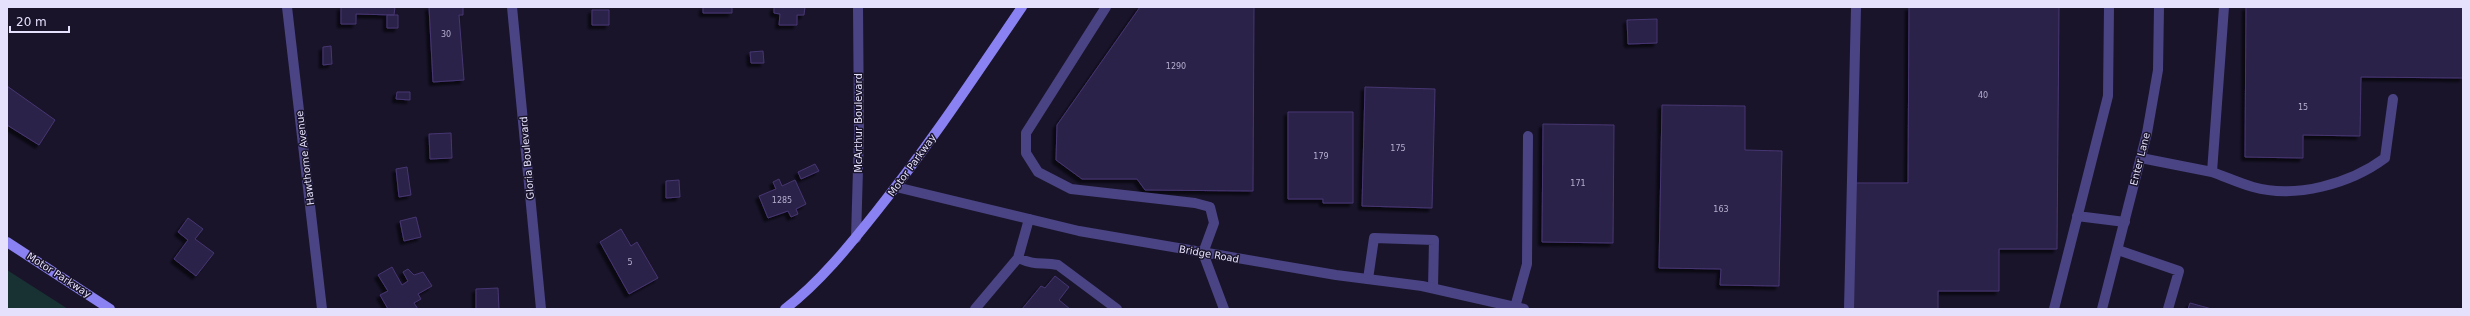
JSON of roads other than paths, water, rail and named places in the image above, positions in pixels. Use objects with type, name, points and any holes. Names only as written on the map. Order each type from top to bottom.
[{"type":"main road","name":"Motor Parkway","points":[[785,309],[799,298],[856,238],[896,187],[1022,7]]},
{"type":"main road","name":"Motor Parkway","points":[[7,242],[110,309]]},
{"type":"street","name":"Hawthorne Avenue","points":[[287,7],[322,309]]},
{"type":"street","name":"Gloria Boulevard","points":[[512,7],[541,309]]},
{"type":"street","name":"McArthur Boulevard","points":[[856,238],[859,134],[858,7]]},
{"type":"street","points":[[1106,7],[1026,133],[1026,153],[1038,172],[1071,189],[1195,203],[1210,207],[1214,223],[1203,253],[1224,309]]},
{"type":"street","points":[[1849,309],[1856,7]]},
{"type":"street","points":[[2054,309],[2108,96],[2109,7]]},
{"type":"street","name":"Enter Lane","points":[[2102,309],[2141,158],[2158,70],[2159,7]]},
{"type":"street","points":[[2212,172],[2224,7]]},
{"type":"street","points":[[2141,158],[2212,172],[2254,188],[2293,192],[2333,183],[2368,170],[2384,158],[2394,100]]},
{"type":"street","points":[[1520,308],[1527,264],[1528,136]]},
{"type":"street","name":"Bridge Road","points":[[896,187],[1079,231],[1203,253],[1432,288],[1520,308]]},
{"type":"street","points":[[2077,216],[2125,222]]},
{"type":"street","points":[[975,309],[1018,258],[1029,219]]},
{"type":"street","points":[[1368,279],[1374,238],[1434,240],[1432,288]]},
{"type":"street","points":[[2118,250],[2179,271],[2168,309]]},
{"type":"street","points":[[1018,258],[1033,264],[1048,263],[1058,265],[1117,309]]}]
